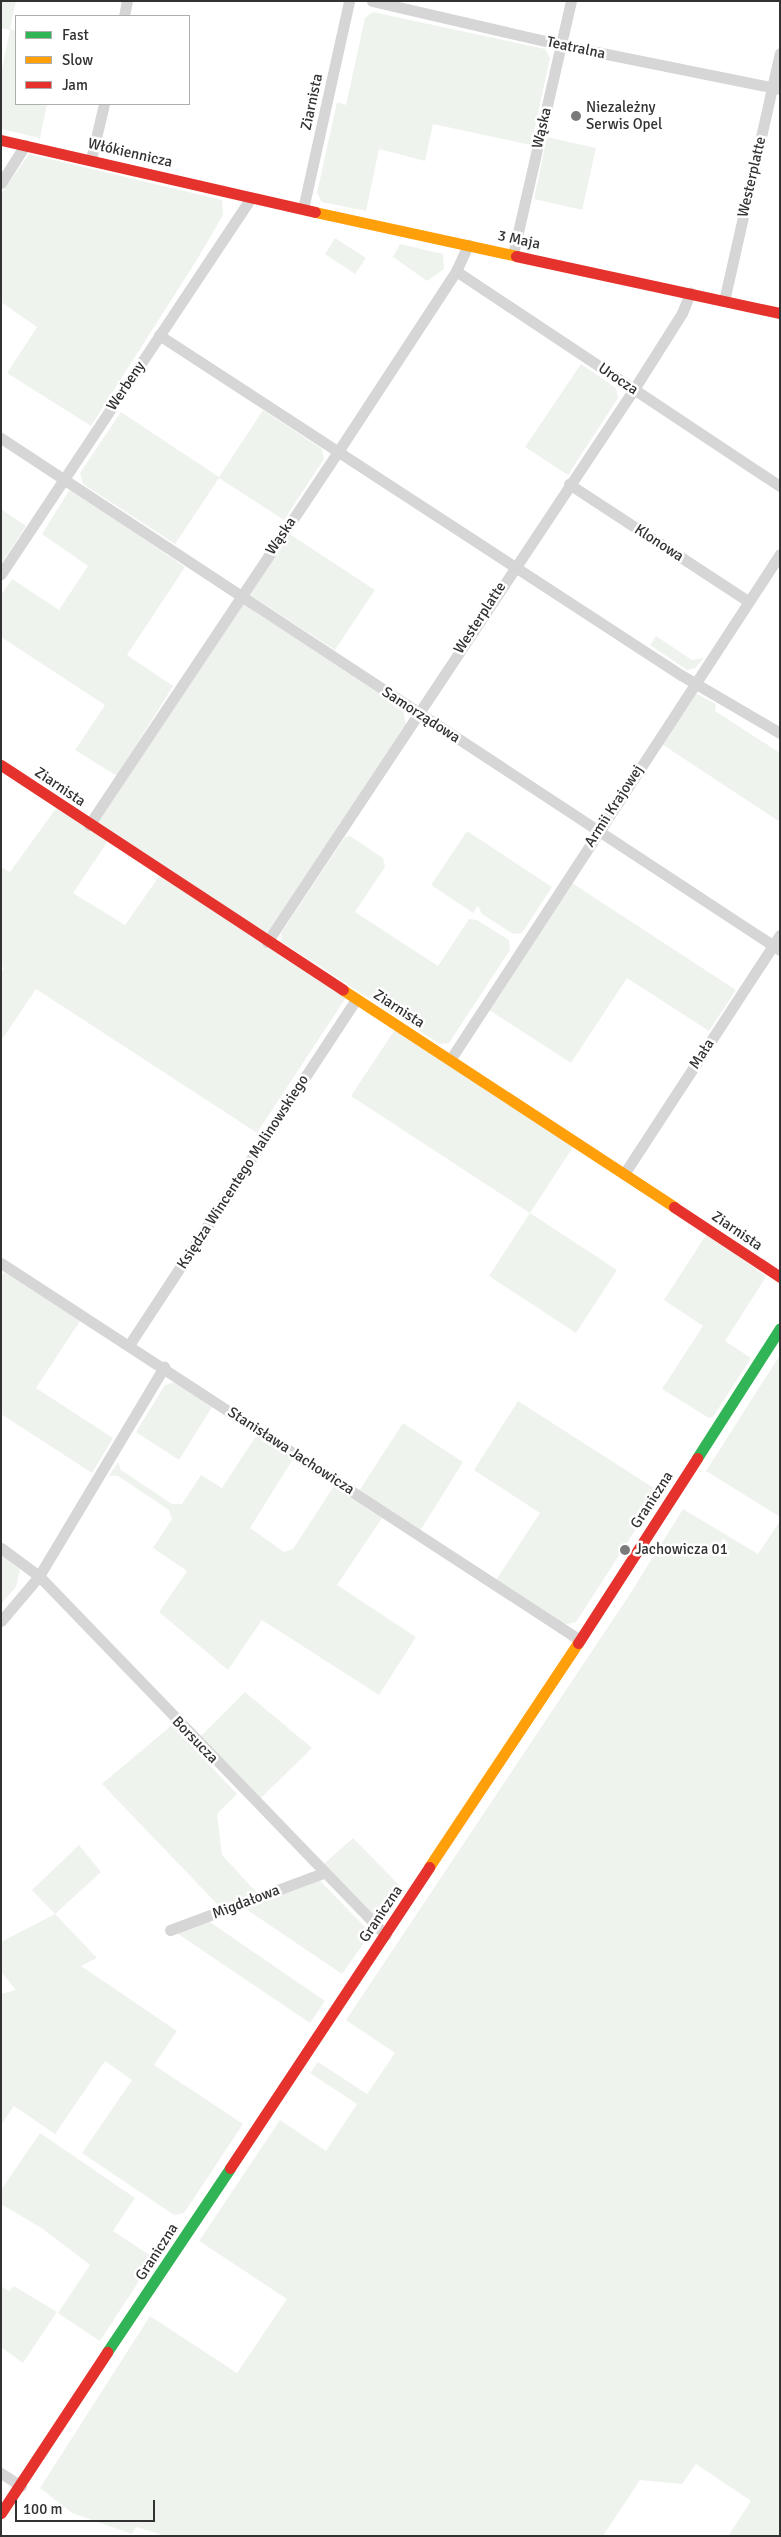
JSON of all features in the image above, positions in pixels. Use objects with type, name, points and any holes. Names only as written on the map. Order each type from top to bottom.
[{"type":"street","points":[[124,15],[127,1]]},
{"type":"street","name":"Ziarnista","points":[[303,209],[349,1]]},
{"type":"street","name":"Teatralna","points":[[372,1],[562,45],[776,89]]},
{"type":"street","name":"Wąska","points":[[513,254],[571,1]]},
{"type":"street","name":"Westerplatte","points":[[724,301],[776,89],[780,53]]},
{"type":"street","points":[[91,159],[104,105]]},
{"type":"street","name":"Włókiennicza","points":[[1,140],[91,159],[252,198]]},
{"type":"street","points":[[1,183],[25,145]]},
{"type":"street","name":"3 Maja","points":[[252,198],[780,313]]},
{"type":"street","name":"Werbeny","points":[[1,574],[252,198]]},
{"type":"street","name":"Wąska","points":[[89,825],[456,271],[468,245]]},
{"type":"street","name":"Urocza","points":[[456,271],[780,486]]},
{"type":"street","name":"Westerplatte","points":[[267,942],[514,567],[634,389],[682,313],[690,293]]},
{"type":"street","points":[[159,336],[693,683],[780,734]]},
{"type":"street","name":"Samorządowa","points":[[1,438],[598,831],[778,943]]},
{"type":"street","name":"Klonowa","points":[[570,484],[748,601]]},
{"type":"street","name":"Armii Krajowej","points":[[450,1060],[693,683],[780,554]]},
{"type":"street","name":"Ziarnista","points":[[1,765],[267,942],[780,1277]]},
{"type":"street","name":"Mała","points":[[624,1174],[778,943]]},
{"type":"street","name":"Księdza Wincentego Malinowskiego","points":[[129,1345],[356,999]]},
{"type":"street","name":"Stanisława Jachowicza","points":[[1,1263],[164,1367],[580,1640]]},
{"type":"street","name":"Graniczna","points":[[1,2513],[21,2486],[580,1640],[780,1328]]},
{"type":"street","points":[[1,1622],[39,1576],[164,1367]]},
{"type":"street","name":"Borsucza","points":[[1,1548],[39,1576],[323,1873],[386,1935]]},
{"type":"street","name":"Migdałowa","points":[[170,1930],[323,1873]]},
{"type":"street","points":[[1,2473],[21,2486]]},
{"type":"shaded area","points":[[1,1],[16,1],[10,29],[15,31],[15,105],[47,105],[40,138],[1,129],[1,73],[10,30],[1,28]]},
{"type":"shaded area","points":[[373,12],[545,49],[550,58],[531,145],[433,124],[425,161],[379,149],[366,211],[322,202],[317,193],[337,102],[346,105],[365,18]]},
{"type":"shaded area","points":[[547,137],[596,148],[582,210],[534,199]]},
{"type":"shaded area","points":[[29,154],[222,200],[223,215],[198,258],[91,426],[7,373],[37,327],[1,302],[1,194]]},
{"type":"shaded area","points":[[335,238],[366,258],[355,274],[325,254]]},
{"type":"shaded area","points":[[400,244],[443,254],[444,269],[427,281],[393,257]]},
{"type":"shaded area","points":[[581,364],[616,388],[618,398],[568,475],[525,447]]},
{"type":"shaded area","points":[[263,410],[322,449],[324,459],[284,520],[219,478],[175,544],[83,484],[80,473],[121,412],[219,477]]},
{"type":"shaded area","points":[[70,489],[185,567],[127,655],[173,686],[117,776],[75,750],[105,705],[1,637],[1,595],[12,579],[59,610],[88,566],[42,534]]},
{"type":"shaded area","points":[[1,509],[26,526],[1,564]]},
{"type":"shaded area","points":[[288,533],[375,590],[335,650],[248,594]]},
{"type":"shaded area","points":[[242,603],[403,709],[406,724],[265,936],[95,824]]},
{"type":"shaded area","points":[[656,636],[692,660],[704,658],[695,668],[687,670],[650,645]]},
{"type":"shaded area","points":[[695,693],[716,704],[715,711],[780,753],[780,822],[660,743]]},
{"type":"shaded area","points":[[57,807],[108,841],[73,893],[125,925],[160,875],[347,996],[257,1133],[36,989],[1,1041],[1,973],[4,968],[1,966],[1,867],[10,872]]},
{"type":"shaded area","points":[[467,831],[552,887],[522,933],[513,934],[482,914],[478,906],[473,913],[431,885]]},
{"type":"shaded area","points":[[350,836],[383,858],[385,867],[355,912],[438,966],[469,919],[477,920],[509,940],[510,950],[449,1043],[440,1044],[282,942],[281,933],[345,837]]},
{"type":"shaded area","points":[[572,883],[736,990],[709,1031],[627,978],[571,1063],[489,1010]]},
{"type":"shaded area","points":[[396,1028],[575,1144],[530,1213],[351,1096]]},
{"type":"shaded area","points":[[530,1213],[617,1270],[576,1333],[489,1276]]},
{"type":"shaded area","points":[[708,1232],[766,1277],[725,1341],[751,1358],[713,1417],[709,1418],[662,1389],[703,1326],[664,1300]]},
{"type":"shaded area","points":[[4,1272],[80,1321],[36,1388],[113,1438],[92,1473],[1,1414],[1,1277]]},
{"type":"shaded area","points":[[780,1355],[780,1517],[706,1471]]},
{"type":"shaded area","points":[[175,1382],[212,1407],[179,1460],[136,1432],[165,1385]]},
{"type":"shaded area","points":[[518,1401],[660,1492],[576,1622],[563,1625],[496,1580],[540,1513],[474,1470]]},
{"type":"shaded area","points":[[403,1423],[463,1462],[420,1531],[359,1491]]},
{"type":"shaded area","points":[[256,1436],[293,1459],[250,1528],[284,1552],[293,1549],[334,1486],[382,1518],[337,1585],[416,1637],[379,1695],[262,1620],[228,1670],[159,1612],[187,1571],[153,1548],[172,1519],[169,1510],[118,1476],[109,1476],[118,1462],[121,1470],[172,1504],[182,1504],[201,1475],[222,1488]]},
{"type":"shaded area","points":[[683,1509],[758,1554],[780,1521],[780,2536],[728,2536],[751,2501],[696,2464],[682,2484],[640,2480],[603,2536],[166,2536],[136,2527],[132,2534],[72,2513],[40,2488],[150,2316],[237,2373],[287,2299],[199,2241],[280,2120],[326,2151],[357,2104],[310,2073],[318,2062],[367,2094],[395,2053],[346,2020],[628,1597]]},
{"type":"shaded area","points":[[1,1553],[20,1570],[16,1587],[1,1604]]},
{"type":"shaded area","points":[[245,1692],[312,1748],[261,1798],[201,1736]]},
{"type":"shaded area","points":[[172,1725],[237,1794],[217,1814],[222,1855],[258,1894],[220,1907],[102,1784]]},
{"type":"shaded area","points":[[353,1838],[401,1887],[382,1915],[373,1916],[324,1864]]},
{"type":"shaded area","points":[[79,1845],[101,1872],[55,1914],[32,1890]]},
{"type":"shaded area","points":[[318,1879],[371,1933],[342,1974],[243,1907]]},
{"type":"shaded area","points":[[55,1914],[97,1958],[81,1966],[177,2031],[154,2065],[243,2124],[184,2213],[174,2215],[82,2153],[132,2080],[105,2061],[55,2134],[14,2106],[1,2125],[1,1994],[16,1990],[1,1972],[1,1942]]},
{"type":"shaded area","points":[[207,1920],[325,2001],[310,2023],[175,1932]]},
{"type":"shaded area","points":[[40,2133],[135,2198],[113,2231],[154,2258],[100,2341],[58,2313],[90,2265],[43,2229],[1,2204],[1,2190]]},
{"type":"shaded area","points":[[1,2286],[9,2291],[14,2286],[57,2312],[23,2363],[1,2347]]},
{"type":"traffic: fast","points":[[697,1458],[780,1328]]},
{"type":"traffic: fast","points":[[107,2352],[230,2168]]},
{"type":"traffic: slow","points":[[315,212],[516,256]]},
{"type":"traffic: slow","points":[[343,990],[674,1207]]},
{"type":"traffic: slow","points":[[429,1867],[578,1643]]},
{"type":"traffic: jam","points":[[1,140],[315,212]]},
{"type":"traffic: jam","points":[[516,256],[780,313]]},
{"type":"traffic: jam","points":[[1,765],[343,990]]},
{"type":"traffic: jam","points":[[674,1207],[780,1277]]},
{"type":"traffic: jam","points":[[578,1643],[697,1458]]},
{"type":"traffic: jam","points":[[230,2168],[429,1867]]},
{"type":"traffic: jam","points":[[1,2513],[107,2352]]},
{"type":"place","name":"Niezależny Serwis Opel","points":[[576,116]]},
{"type":"place","name":"Jachowicza 01","points":[[625,1550]]}]
